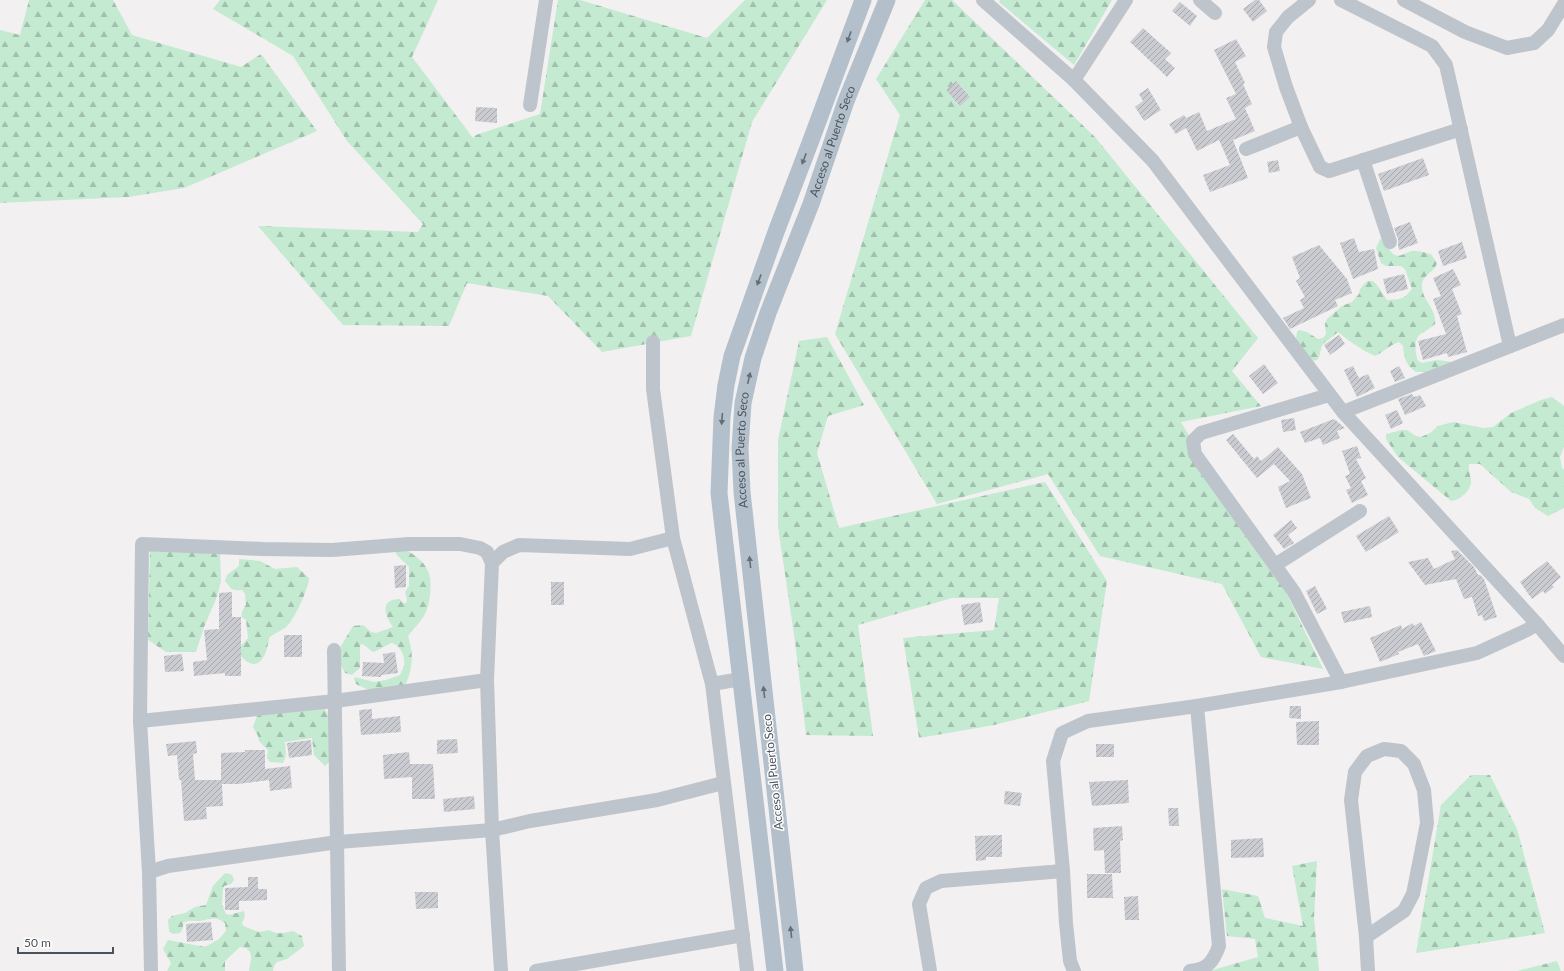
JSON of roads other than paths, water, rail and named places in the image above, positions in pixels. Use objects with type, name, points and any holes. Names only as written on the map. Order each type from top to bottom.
[{"type":"main road","name":"Acceso al Puerto Seco","points":[[775,971],[719,493],[722,417],[726,385],[732,356],[776,232],[814,135],[863,0]]},
{"type":"main road","name":"Acceso al Puerto Seco","points":[[795,971],[742,492],[740,448],[743,403],[753,358],[768,313],[811,204],[846,101],[887,0]]},
{"type":"street","points":[[530,105],[546,0]]},
{"type":"street","points":[[983,0],[1074,80],[1153,161],[1343,412],[1537,624],[1564,656]]},
{"type":"street","points":[[1074,80],[1126,0]]},
{"type":"street","points":[[1200,0],[1215,13]]},
{"type":"street","points":[[1309,0],[1288,17],[1276,32],[1274,46],[1286,87],[1320,167],[1329,171],[1461,129]]},
{"type":"street","points":[[1342,0],[1432,46],[1446,65],[1510,346]]},
{"type":"street","points":[[1404,0],[1465,32],[1507,48],[1534,43],[1548,30],[1564,4]]},
{"type":"street","points":[[1246,149],[1302,127]]},
{"type":"street","points":[[1363,160],[1390,242]]},
{"type":"street","points":[[1343,412],[1564,325]]},
{"type":"street","points":[[653,342],[653,389],[673,538],[712,684],[747,971]]},
{"type":"street","points":[[1329,395],[1201,433],[1193,441],[1195,454],[1294,592],[1341,682]]},
{"type":"street","points":[[1274,565],[1360,511]]},
{"type":"street","points":[[492,563],[502,552],[519,545],[630,549],[673,538]]},
{"type":"street","points":[[151,971],[149,872],[140,721],[142,544],[324,550],[409,544],[460,544],[480,548],[487,552],[492,563],[487,680],[492,830],[501,971]]},
{"type":"street","points":[[1074,971],[1070,961],[1066,923],[1053,761],[1062,733],[1088,721],[1197,706],[1341,682],[1477,653],[1537,624]]},
{"type":"street","points":[[334,650],[339,971]]},
{"type":"street","points":[[712,684],[741,679]]},
{"type":"street","points":[[140,721],[335,701],[487,680]]},
{"type":"street","points":[[1190,971],[1201,970],[1214,960],[1219,946],[1197,706]]},
{"type":"street","points":[[1366,937],[1404,911],[1414,894],[1426,822],[1424,790],[1414,764],[1401,750],[1384,749],[1367,756],[1356,772],[1351,800],[1366,937],[1368,971]]},
{"type":"street","points":[[149,872],[168,866],[338,842],[492,830],[530,821],[657,800],[723,783]]},
{"type":"street","points":[[930,971],[919,904],[926,888],[941,881],[1063,871]]},
{"type":"street","points":[[536,971],[743,936]]}]
